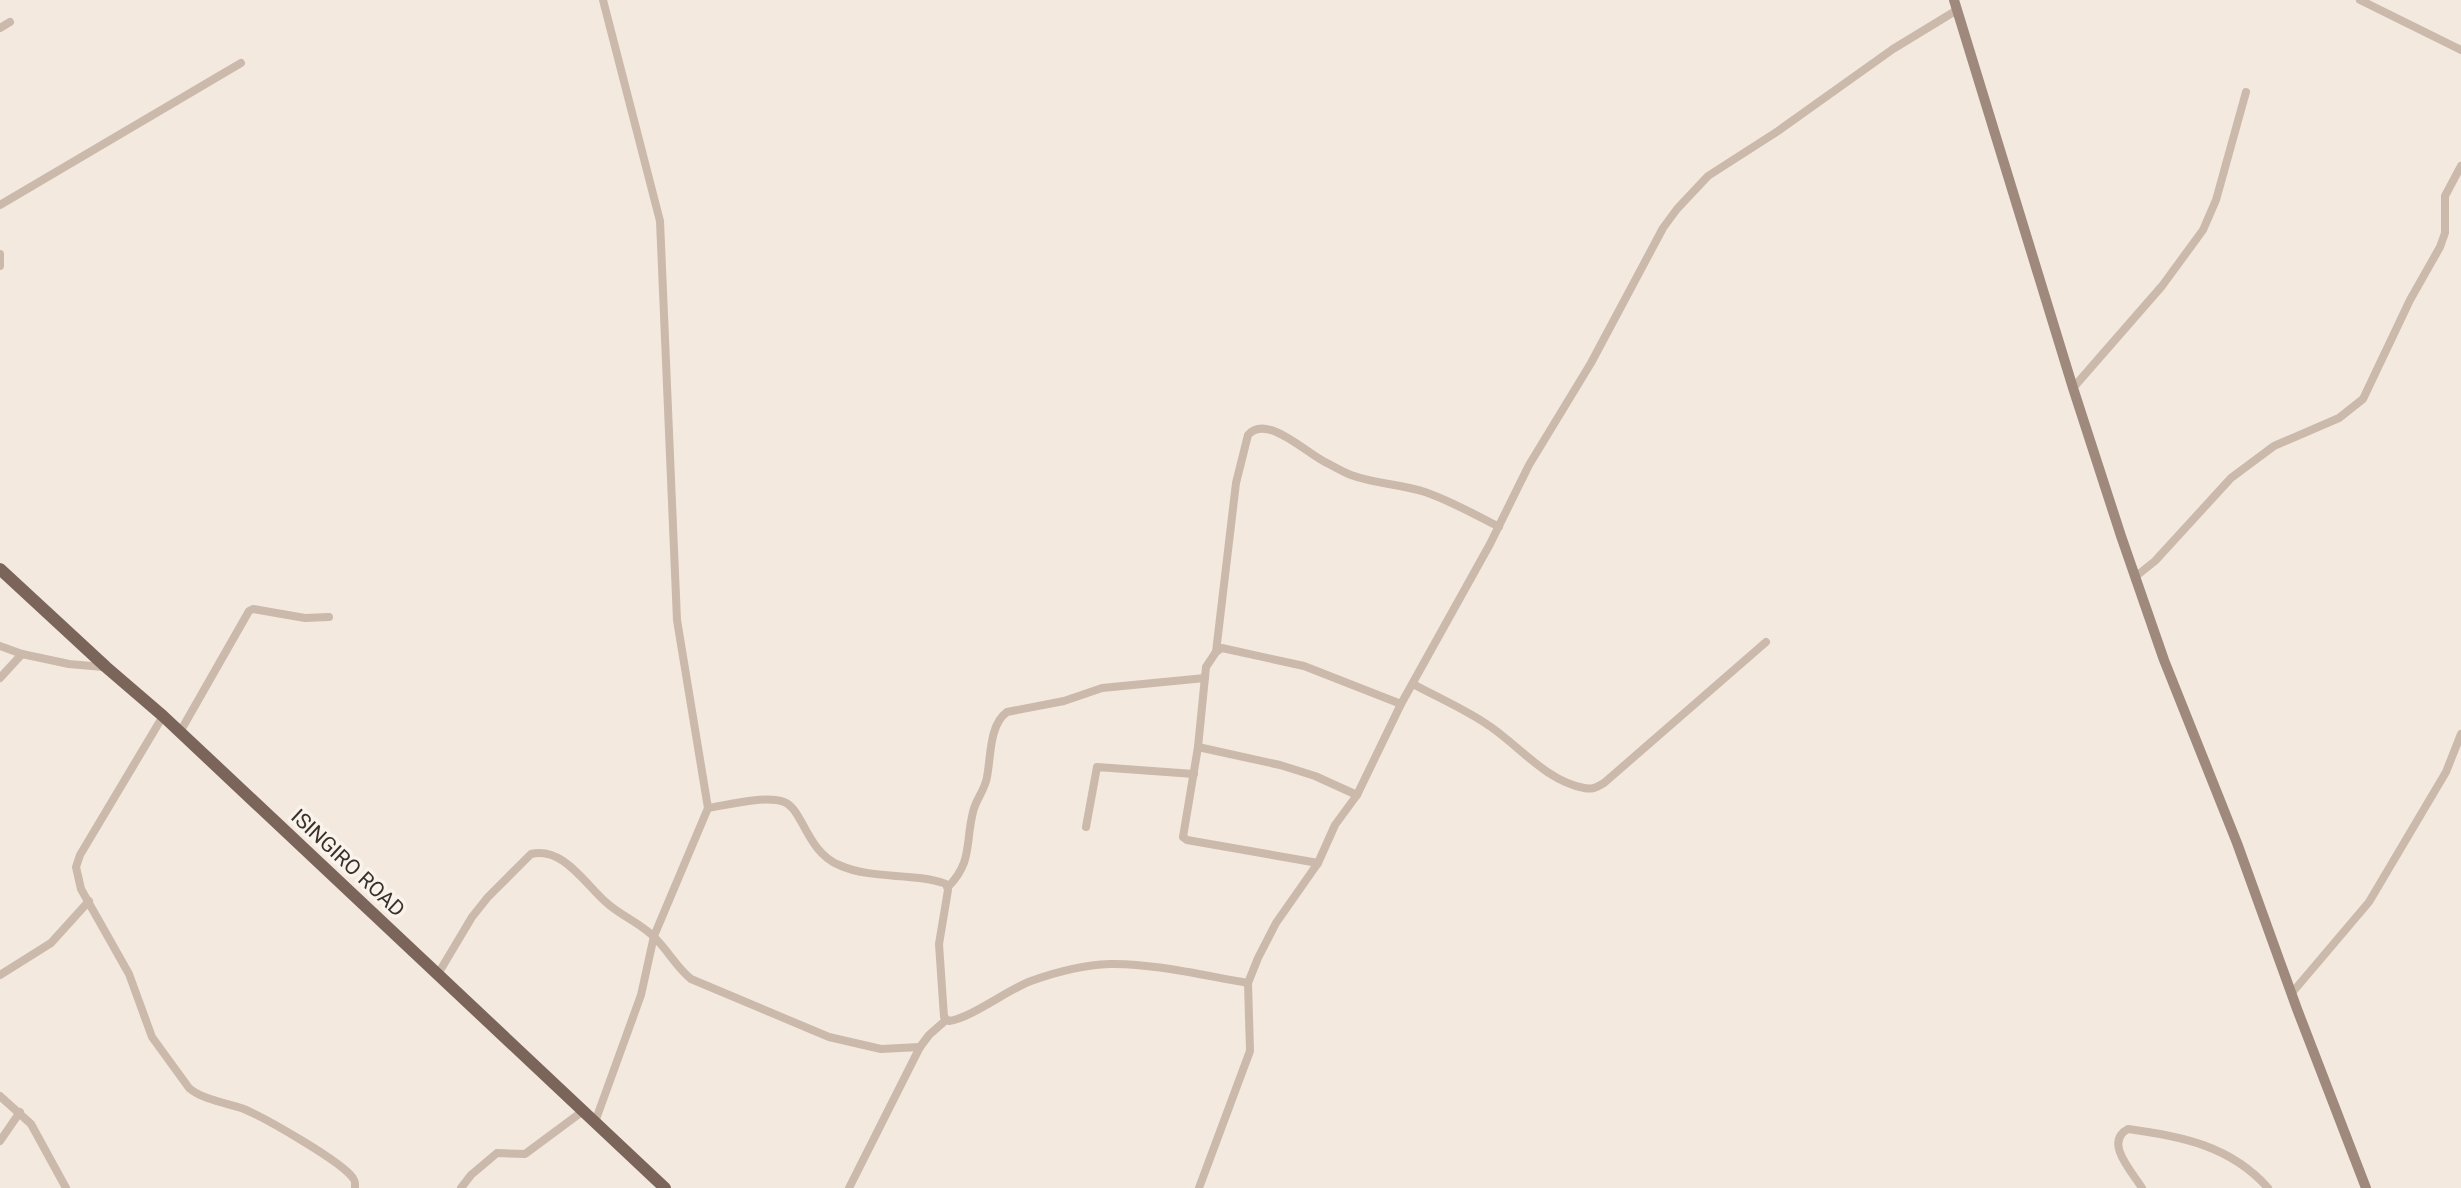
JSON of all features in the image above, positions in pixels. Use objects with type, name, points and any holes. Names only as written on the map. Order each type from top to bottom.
[{"type":"main road","points":[[1956,5],[2073,388],[2135,577],[2366,1188]]},
{"type":"main road","name":"ISINGIRO ROAD","points":[[0,569],[163,716],[665,1188]]},
{"type":"street","points":[[595,1122],[641,995],[654,936],[708,808],[677,620],[660,221],[603,0]]},
{"type":"street","points":[[2360,0],[2461,50]]},
{"type":"street","points":[[1199,1188],[1250,1051],[1248,984],[1258,958],[1276,923],[1318,863],[1335,825],[1357,795],[1401,704],[1499,527],[1529,465],[1591,363],[1651,249],[1677,209],[1708,176],[1778,131],[1956,5]]},
{"type":"street","points":[[0,28],[10,22]]},
{"type":"street","points":[[0,205],[241,63]]},
{"type":"street","points":[[2073,388],[2162,286],[2203,230],[2216,200],[2246,92]]},
{"type":"street","points":[[2135,577],[2155,561],[2241,470],[2287,439],[2339,418],[2362,398],[2410,300],[2440,247],[2445,233],[2445,196],[2461,166]]},
{"type":"street","points":[[0,254],[0,266]]},
{"type":"street","points":[[1216,652],[1236,483],[1244,445],[1253,429],[1263,427],[1275,431],[1316,458],[1352,475],[1423,491],[1450,501],[1499,527]]},
{"type":"street","points":[[180,732],[249,611],[253,609],[305,618],[329,617]]},
{"type":"street","points":[[1413,684],[1491,726],[1548,771],[1585,789],[1594,788],[1604,783],[1766,642]]},
{"type":"street","points":[[0,646],[22,654],[69,664],[106,667]]},
{"type":"street","points":[[1318,863],[1185,839],[1183,832],[1198,747],[1206,667],[1222,648],[1304,666],[1401,704]]},
{"type":"street","points":[[0,678],[22,654]]},
{"type":"street","points":[[946,1020],[939,944],[948,887],[962,871],[965,863],[973,811],[987,779],[988,759],[1000,717],[1007,712],[1064,701],[1102,688],[1205,678]]},
{"type":"street","points":[[163,716],[80,855],[76,867],[80,888],[129,974],[152,1037],[189,1088],[197,1094],[257,1115],[336,1164],[355,1185],[363,1188]]},
{"type":"street","points":[[2291,994],[2369,902],[2446,772],[2461,734]]},
{"type":"street","points":[[1198,747],[1303,772],[1357,795]]},
{"type":"street","points":[[1086,827],[1097,767],[1194,774]]},
{"type":"street","points":[[708,808],[769,800],[783,802],[792,807],[812,843],[826,859],[843,867],[943,882],[948,887]]},
{"type":"street","points":[[438,974],[472,917],[488,897],[531,855],[541,852],[562,861],[579,873],[606,903],[654,936],[682,972],[691,979],[829,1037],[881,1049],[920,1047]]},
{"type":"street","points":[[0,975],[51,943],[89,901]]},
{"type":"street","points":[[849,1188],[920,1047],[946,1020],[964,1017],[1016,987],[1085,966],[1112,964],[1248,984]]},
{"type":"street","points":[[0,1096],[20,1112],[38,1134],[66,1188]]},
{"type":"street","points":[[461,1188],[471,1175],[496,1153],[525,1154],[583,1111]]},
{"type":"street","points":[[0,1141],[20,1112]]},
{"type":"street","points":[[2142,1188],[2118,1150],[2117,1141],[2121,1133],[2128,1129],[2184,1138],[2218,1149],[2241,1163],[2267,1188]]}]
